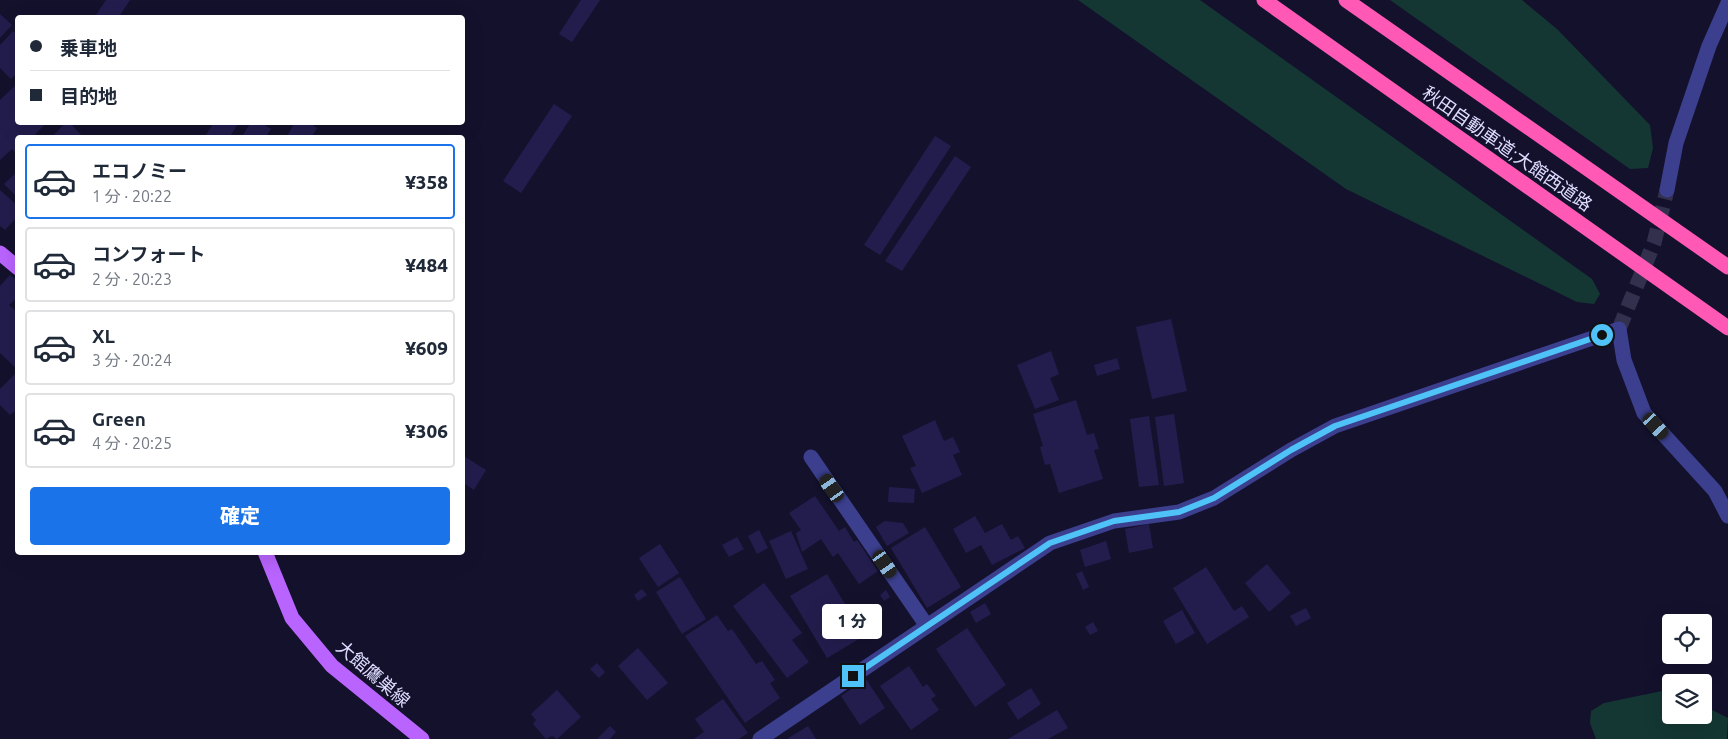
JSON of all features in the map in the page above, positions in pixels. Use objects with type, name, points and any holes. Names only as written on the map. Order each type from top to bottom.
[{"type":"highway","name":"秋田自動車道;大館西道路","points":[[1264,0],[1728,328]]},
{"type":"highway","name":"秋田自動車道;大館西道路","points":[[1346,0],[1728,267]]},
{"type":"main road","points":[[0,253],[15,266]]},
{"type":"main road","name":"大館鷹巣線","points":[[266,555],[292,618],[332,666],[422,739]]},
{"type":"street","points":[[1666,190],[1676,143],[1709,46],[1728,3]]},
{"type":"street","points":[[760,739],[1050,543],[1114,521],[1179,512],[1214,498],[1291,450],[1335,426],[1619,329],[1624,360],[1644,413],[1715,491],[1728,516]]},
{"type":"street","points":[[811,457],[927,626]]},
{"type":"green space","points":[[1078,0],[1200,0],[1592,279],[1600,294],[1594,304],[1577,302],[1346,189]]},
{"type":"green space","points":[[1390,0],[1522,0],[1557,29],[1650,125],[1653,148],[1648,168],[1630,169]]},
{"type":"green space","points":[[1662,691],[1662,724],[1712,724],[1712,710],[1728,718],[1727,739],[1596,739],[1590,723],[1591,711],[1604,703]]},
{"type":"building","points":[[106,0],[130,0],[120,15],[96,15]]},
{"type":"building","points":[[581,0],[600,0],[572,42],[559,34]]},
{"type":"building","points":[[0,14],[12,25],[0,38]]},
{"type":"building","points":[[13,31],[15,33],[15,75],[11,79],[0,68],[0,45]]},
{"type":"building","points":[[15,86],[15,125],[44,125],[35,135],[15,135],[15,152],[12,149],[0,160],[0,100]]},
{"type":"building","points":[[554,104],[572,116],[521,193],[503,181]]},
{"type":"building","points":[[63,125],[72,125],[81,135],[54,135]]},
{"type":"building","points":[[212,125],[237,125],[231,135],[206,135]]},
{"type":"building","points":[[249,125],[265,125],[271,129],[267,135],[243,135]]},
{"type":"building","points":[[293,125],[312,125],[317,128],[313,135],[288,135]]},
{"type":"building","points":[[935,136],[951,146],[880,255],[864,245]]},
{"type":"building","points":[[955,156],[971,167],[902,271],[885,261]]},
{"type":"building","points":[[15,174],[15,195],[4,184]]},
{"type":"building","points":[[0,190],[15,203],[15,219],[5,230],[0,226]]},
{"type":"building","points":[[10,275],[15,279],[15,300],[9,305],[15,310],[15,367],[0,353],[0,286]]},
{"type":"building","points":[[1171,319],[1187,391],[1152,399],[1136,327]]},
{"type":"building","points":[[1051,351],[1059,374],[1050,378],[1059,400],[1035,409],[1017,365]]},
{"type":"building","points":[[1117,358],[1120,369],[1097,376],[1094,365]]},
{"type":"building","points":[[15,374],[15,411],[10,415],[0,405],[0,389]]},
{"type":"building","points":[[1076,400],[1087,435],[1094,433],[1099,449],[1094,450],[1103,479],[1059,493],[1050,464],[1045,465],[1040,447],[1043,446],[1033,414]]},
{"type":"building","points":[[1174,414],[1184,483],[1164,486],[1155,417]]},
{"type":"building","points":[[1149,416],[1159,485],[1139,487],[1130,419]]},
{"type":"building","points":[[935,420],[944,441],[953,437],[960,452],[953,455],[962,475],[922,493],[910,468],[916,466],[902,436]]},
{"type":"building","points":[[465,457],[486,470],[474,490],[465,484]]},
{"type":"building","points":[[889,487],[915,489],[914,503],[888,502]]},
{"type":"building","points":[[815,496],[839,531],[845,527],[854,542],[857,540],[878,571],[859,584],[838,553],[833,557],[821,539],[802,552],[796,533],[801,530],[789,513]]},
{"type":"building","points":[[975,516],[985,533],[1002,524],[1011,540],[1018,536],[1025,548],[992,565],[981,545],[966,553],[953,529]]},
{"type":"building","points":[[885,521],[903,523],[909,533],[887,546],[876,527]]},
{"type":"building","points":[[1149,524],[1153,548],[1129,553],[1125,529]]},
{"type":"building","points":[[925,527],[961,587],[927,608],[891,548]]},
{"type":"building","points":[[759,530],[768,548],[757,554],[748,536]]},
{"type":"building","points":[[791,531],[808,569],[786,579],[769,541]]},
{"type":"building","points":[[737,537],[744,549],[729,557],[722,545]]},
{"type":"building","points":[[1106,541],[1111,559],[1085,567],[1080,550]]},
{"type":"building","points":[[660,544],[679,573],[658,587],[639,558]]},
{"type":"building","points":[[1267,564],[1291,593],[1269,612],[1245,583]]},
{"type":"building","points":[[1206,567],[1234,611],[1242,606],[1249,617],[1207,644],[1173,588]]},
{"type":"building","points":[[1082,571],[1089,587],[1083,590],[1076,574]]},
{"type":"building","points":[[827,574],[864,636],[827,658],[790,596]]},
{"type":"building","points":[[680,577],[706,619],[682,634],[656,592]]},
{"type":"building","points":[[764,583],[802,633],[792,640],[809,662],[787,678],[733,606]]},
{"type":"building","points":[[642,589],[647,595],[638,601],[634,595]]},
{"type":"building","points":[[886,590],[890,597],[884,601],[880,595]]},
{"type":"building","points":[[985,603],[991,614],[976,623],[970,612]]},
{"type":"building","points":[[1306,608],[1311,618],[1296,626],[1290,616]]},
{"type":"building","points":[[1182,610],[1195,633],[1176,644],[1163,621]]},
{"type":"building","points":[[717,615],[728,631],[732,629],[756,664],[762,661],[775,680],[770,683],[780,698],[745,723],[685,636]]},
{"type":"building","points":[[1093,622],[1098,631],[1090,635],[1085,627]]},
{"type":"building","points":[[967,628],[1006,685],[975,707],[936,649]]},
{"type":"building","points":[[638,648],[668,683],[647,700],[618,666]]},
{"type":"building","points":[[597,663],[605,672],[599,678],[590,669]]},
{"type":"building","points":[[909,666],[923,687],[927,684],[936,696],[931,699],[939,710],[911,730],[880,686]]},
{"type":"building","points":[[866,679],[885,708],[860,725],[841,696]]},
{"type":"building","points":[[1031,688],[1041,704],[1018,720],[1007,703]]},
{"type":"building","points":[[557,690],[581,717],[557,739],[552,736],[546,739],[533,724],[536,720],[531,714]]},
{"type":"building","points":[[723,699],[748,733],[739,739],[694,739],[704,732],[695,719]]},
{"type":"building","points":[[1057,710],[1068,728],[1048,739],[1008,739]]},
{"type":"building","points":[[610,726],[616,732],[610,739],[597,739]]},
{"type":"building","points":[[808,726],[816,739],[787,739]]},
{"type":"tunnel","points":[[1619,329],[1654,243],[1667,190]]},
{"type":"route","points":[[853,676],[1050,543],[1114,521],[1179,512],[1214,498],[1291,450],[1335,426],[1602,335]]}]
